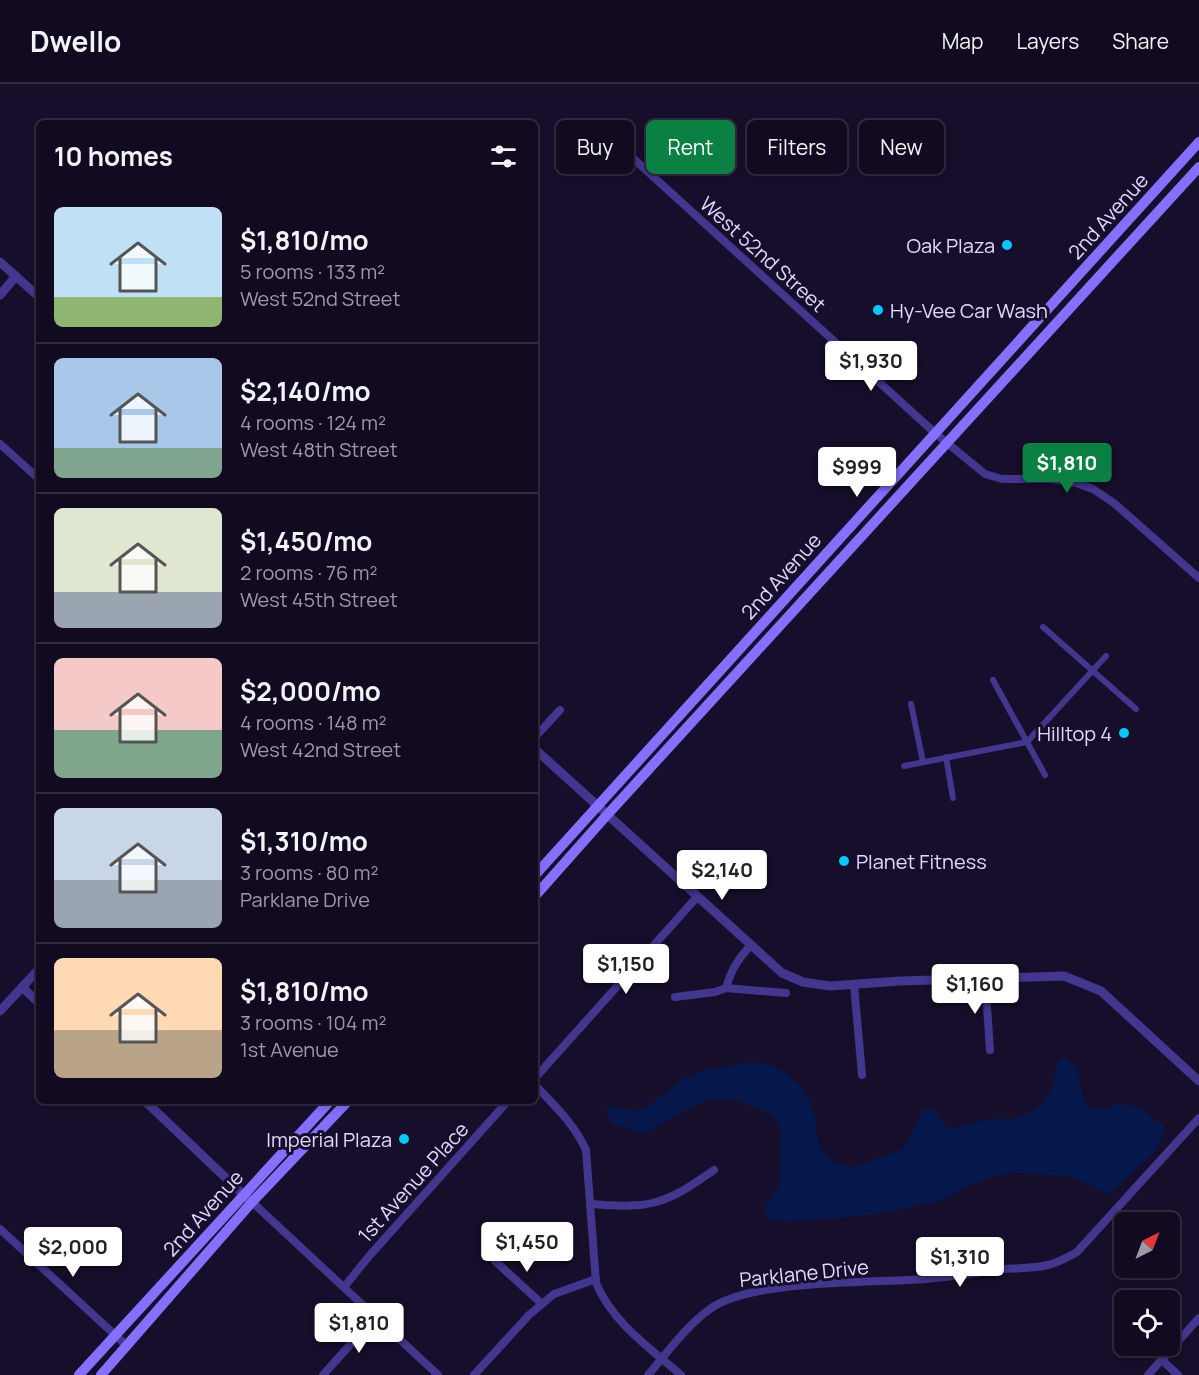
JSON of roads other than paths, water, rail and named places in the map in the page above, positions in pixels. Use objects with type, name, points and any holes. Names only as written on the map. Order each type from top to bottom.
[{"type":"main road","name":"2nd Avenue","points":[[538,872],[1199,142]]},
{"type":"main road","name":"2nd Avenue","points":[[538,894],[607,815],[1199,167]]},
{"type":"main road","name":"2nd Avenue","points":[[101,1375],[327,1104]]},
{"type":"main road","name":"2nd Avenue","points":[[79,1375],[248,1199],[345,1104]]},
{"type":"street","name":"West 52nd Street","points":[[634,159],[947,444],[985,474],[1002,479],[1050,479],[1076,483],[1093,489],[1114,503],[1199,578]]},
{"type":"street","points":[[0,262],[36,294]]},
{"type":"street","points":[[0,295],[16,276]]},
{"type":"street","points":[[0,444],[36,476]]},
{"type":"street","points":[[1043,627],[1136,709]]},
{"type":"street","points":[[904,766],[1027,742],[1106,656]]},
{"type":"street","points":[[993,680],[1045,775]]},
{"type":"street","points":[[911,704],[923,762]]},
{"type":"street","points":[[538,734],[560,710]]},
{"type":"street","points":[[538,752],[782,973],[803,982],[830,986],[900,981],[1064,976],[1101,991],[1199,1081]]},
{"type":"street","points":[[946,757],[953,798]]},
{"type":"street","points":[[538,1075],[697,897]]},
{"type":"street","points":[[726,988],[731,970],[751,945]]},
{"type":"street","points":[[0,1011],[36,972]]},
{"type":"street","points":[[985,978],[990,1050]]},
{"type":"street","points":[[854,985],[862,1075]]},
{"type":"street","points":[[22,987],[36,1000]]},
{"type":"street","points":[[675,997],[715,992],[726,988],[786,993]]},
{"type":"street","points":[[538,1088],[568,1120],[578,1133],[586,1150],[596,1279],[602,1298],[619,1320],[681,1375]]},
{"type":"street","points":[[148,1104],[438,1375]]},
{"type":"street","name":"1st Avenue Place","points":[[344,1287],[505,1104]]},
{"type":"street","name":"Parklane Drive","points":[[648,1375],[710,1308],[748,1293],[796,1286],[948,1276],[1048,1265],[1063,1259],[1077,1252],[1199,1118]]},
{"type":"street","points":[[590,1204],[629,1206],[655,1203],[681,1192],[714,1170]]},
{"type":"street","points":[[0,1229],[127,1346]]},
{"type":"street","points":[[495,1261],[542,1304]]},
{"type":"street","points":[[474,1375],[529,1315],[554,1294],[596,1279]]},
{"type":"street","points":[[323,1375],[376,1316]]},
{"type":"street","points":[[1149,1375],[1199,1318]]},
{"type":"street","points":[[1162,1360],[1178,1375]]},
{"type":"place","name":"Oak Plaza","points":[[1007,245]]},
{"type":"place","name":"Hy-Vee Car Wash","points":[[878,310]]},
{"type":"place","name":"Hilltop 4","points":[[1124,733]]},
{"type":"place","name":"Planet Fitness","points":[[844,861]]},
{"type":"place","name":"Imperial Plaza","points":[[404,1139]]}]
